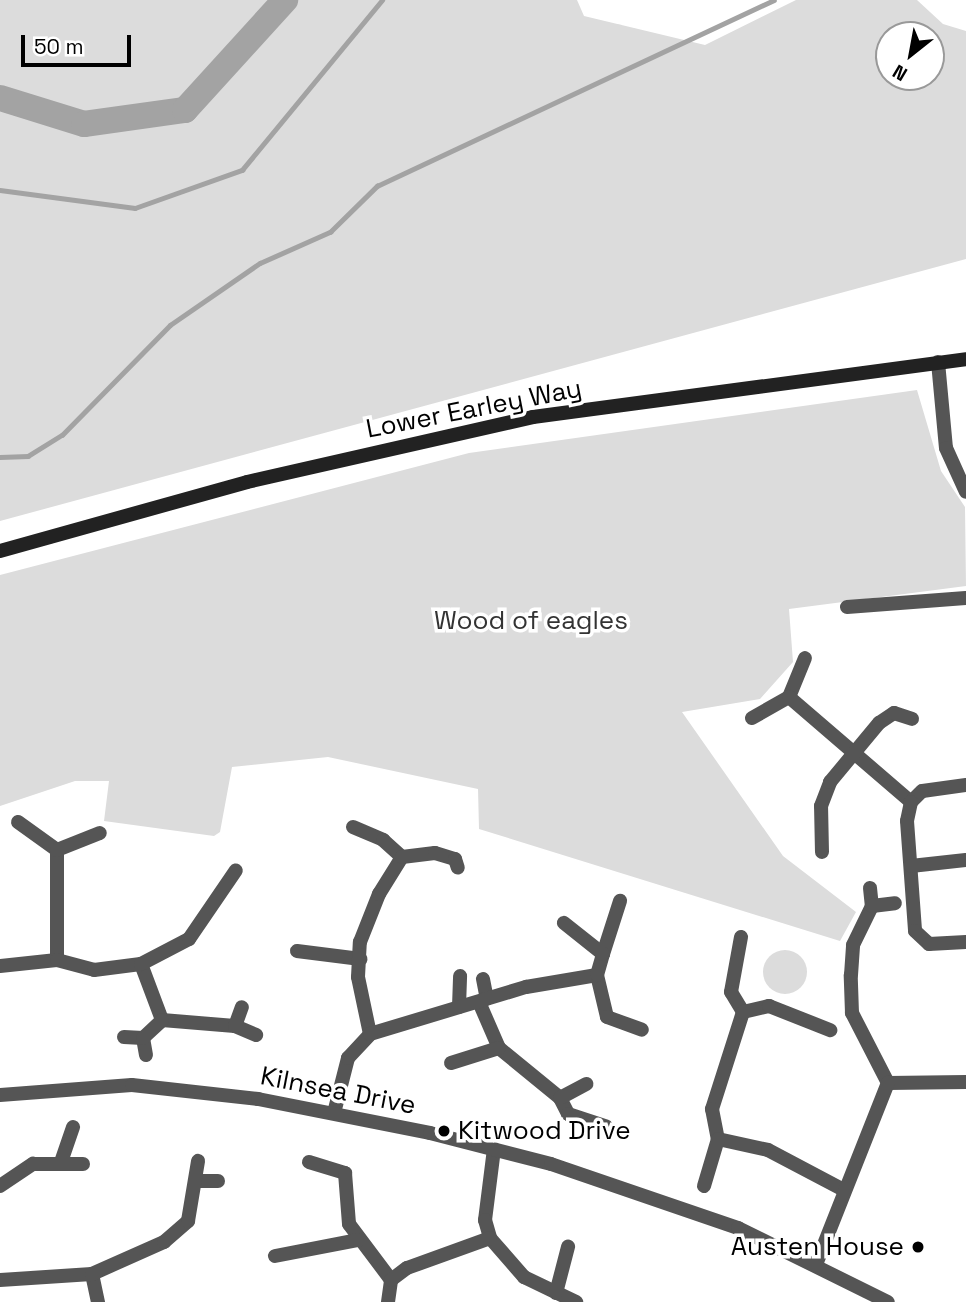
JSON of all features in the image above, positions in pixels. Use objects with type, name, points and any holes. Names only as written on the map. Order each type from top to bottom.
[{"type":"main road","name":"Lower Earley Way","points":[[0,551],[247,482],[533,417],[966,359]]},
{"type":"street","points":[[937,362],[959,471],[966,492]]},
{"type":"street","points":[[847,607],[966,598]]},
{"type":"street","points":[[752,718],[789,697],[805,658]]},
{"type":"street","points":[[789,697],[911,802]]},
{"type":"street","points":[[822,852],[821,806],[853,752],[894,713],[912,719]]},
{"type":"street","points":[[966,785],[922,790],[911,802],[915,931],[929,944],[966,942]]},
{"type":"street","points":[[18,822],[57,849]]},
{"type":"street","points":[[353,827],[383,840],[402,857],[435,853],[455,859],[458,868]]},
{"type":"street","points":[[57,849],[100,832]]},
{"type":"street","points":[[57,849],[57,960]]},
{"type":"street","points":[[370,1034],[359,959],[365,921],[402,857]]},
{"type":"street","points":[[911,866],[966,860]]},
{"type":"street","points":[[0,966],[57,960],[94,970],[141,964],[189,940],[236,870]]},
{"type":"street","points":[[817,1262],[888,1083],[852,1013],[853,946],[872,906],[870,888]]},
{"type":"street","points":[[620,901],[597,975],[607,1017],[642,1030]]},
{"type":"street","points":[[872,906],[895,903]]},
{"type":"street","points":[[564,923],[603,954]]},
{"type":"street","points":[[704,1186],[718,1139],[712,1109],[743,1012],[731,992],[741,937]]},
{"type":"street","points":[[297,951],[359,959]]},
{"type":"street","points":[[141,964],[162,1020]]},
{"type":"street","points":[[334,1113],[348,1058],[370,1034],[458,1007],[597,975]]},
{"type":"street","points":[[458,1007],[460,976]]},
{"type":"street","points":[[482,979],[483,1001],[499,1048],[560,1098],[568,1114],[606,1126]]},
{"type":"street","points":[[743,1012],[769,1006],[830,1030]]},
{"type":"street","points":[[235,1026],[242,1007]]},
{"type":"street","points":[[124,1037],[143,1038],[162,1020],[235,1026],[256,1035]]},
{"type":"street","points":[[143,1038],[146,1055]]},
{"type":"street","points":[[451,1063],[499,1048]]},
{"type":"street","points":[[888,1083],[966,1082]]},
{"type":"street","points":[[560,1098],[586,1084]]},
{"type":"street","name":"Kilnsea Drive","points":[[0,1095],[132,1085],[334,1113],[494,1149],[738,1228],[817,1262],[888,1302]]},
{"type":"street","points":[[61,1162],[73,1127]]},
{"type":"street","points":[[718,1139],[768,1150],[844,1190]]},
{"type":"street","points":[[494,1149],[485,1220],[490,1238],[524,1277],[576,1302]]},
{"type":"street","points":[[0,1280],[92,1273],[172,1235],[188,1221],[198,1181],[198,1161]]},
{"type":"street","points":[[309,1162],[345,1173],[362,1174]]},
{"type":"street","points":[[0,1186],[33,1164],[83,1164]]},
{"type":"street","points":[[345,1173],[344,1206],[358,1240],[391,1280],[388,1302]]},
{"type":"street","points":[[198,1181],[218,1181]]},
{"type":"street","points":[[391,1280],[490,1238]]},
{"type":"street","points":[[275,1256],[358,1240]]},
{"type":"street","points":[[556,1293],[568,1247]]},
{"type":"street","points":[[92,1273],[97,1302]]},
{"type":"green space","points":[[0,0],[577,0],[584,16],[705,45],[796,0],[917,0],[940,21],[875,21],[875,91],[945,91],[945,25],[966,31],[966,259],[0,521]]},
{"type":"green space","name":"Wood of eagles","points":[[917,390],[941,471],[965,507],[966,586],[789,609],[793,662],[760,699],[682,712],[783,856],[856,912],[840,941],[479,829],[478,789],[328,757],[232,767],[220,832],[214,836],[104,821],[109,781],[75,781],[0,806],[0,575],[469,453]]},
{"type":"green space","points":[[785,950],[800,957],[807,972],[800,987],[785,994],[770,987],[763,972],[770,957]]},
{"type":"waterway","points":[[0,98],[84,124],[185,110],[285,0]]},
{"type":"waterway","points":[[0,190],[135,208],[242,170],[382,0]]},
{"type":"waterway","points":[[0,457],[28,456],[62,435],[170,325],[260,263],[330,232],[377,186],[774,0]]},
{"type":"place","name":"Kitwood Drive","points":[[444,1131]]},
{"type":"place","name":"Austen House","points":[[918,1247]]}]
